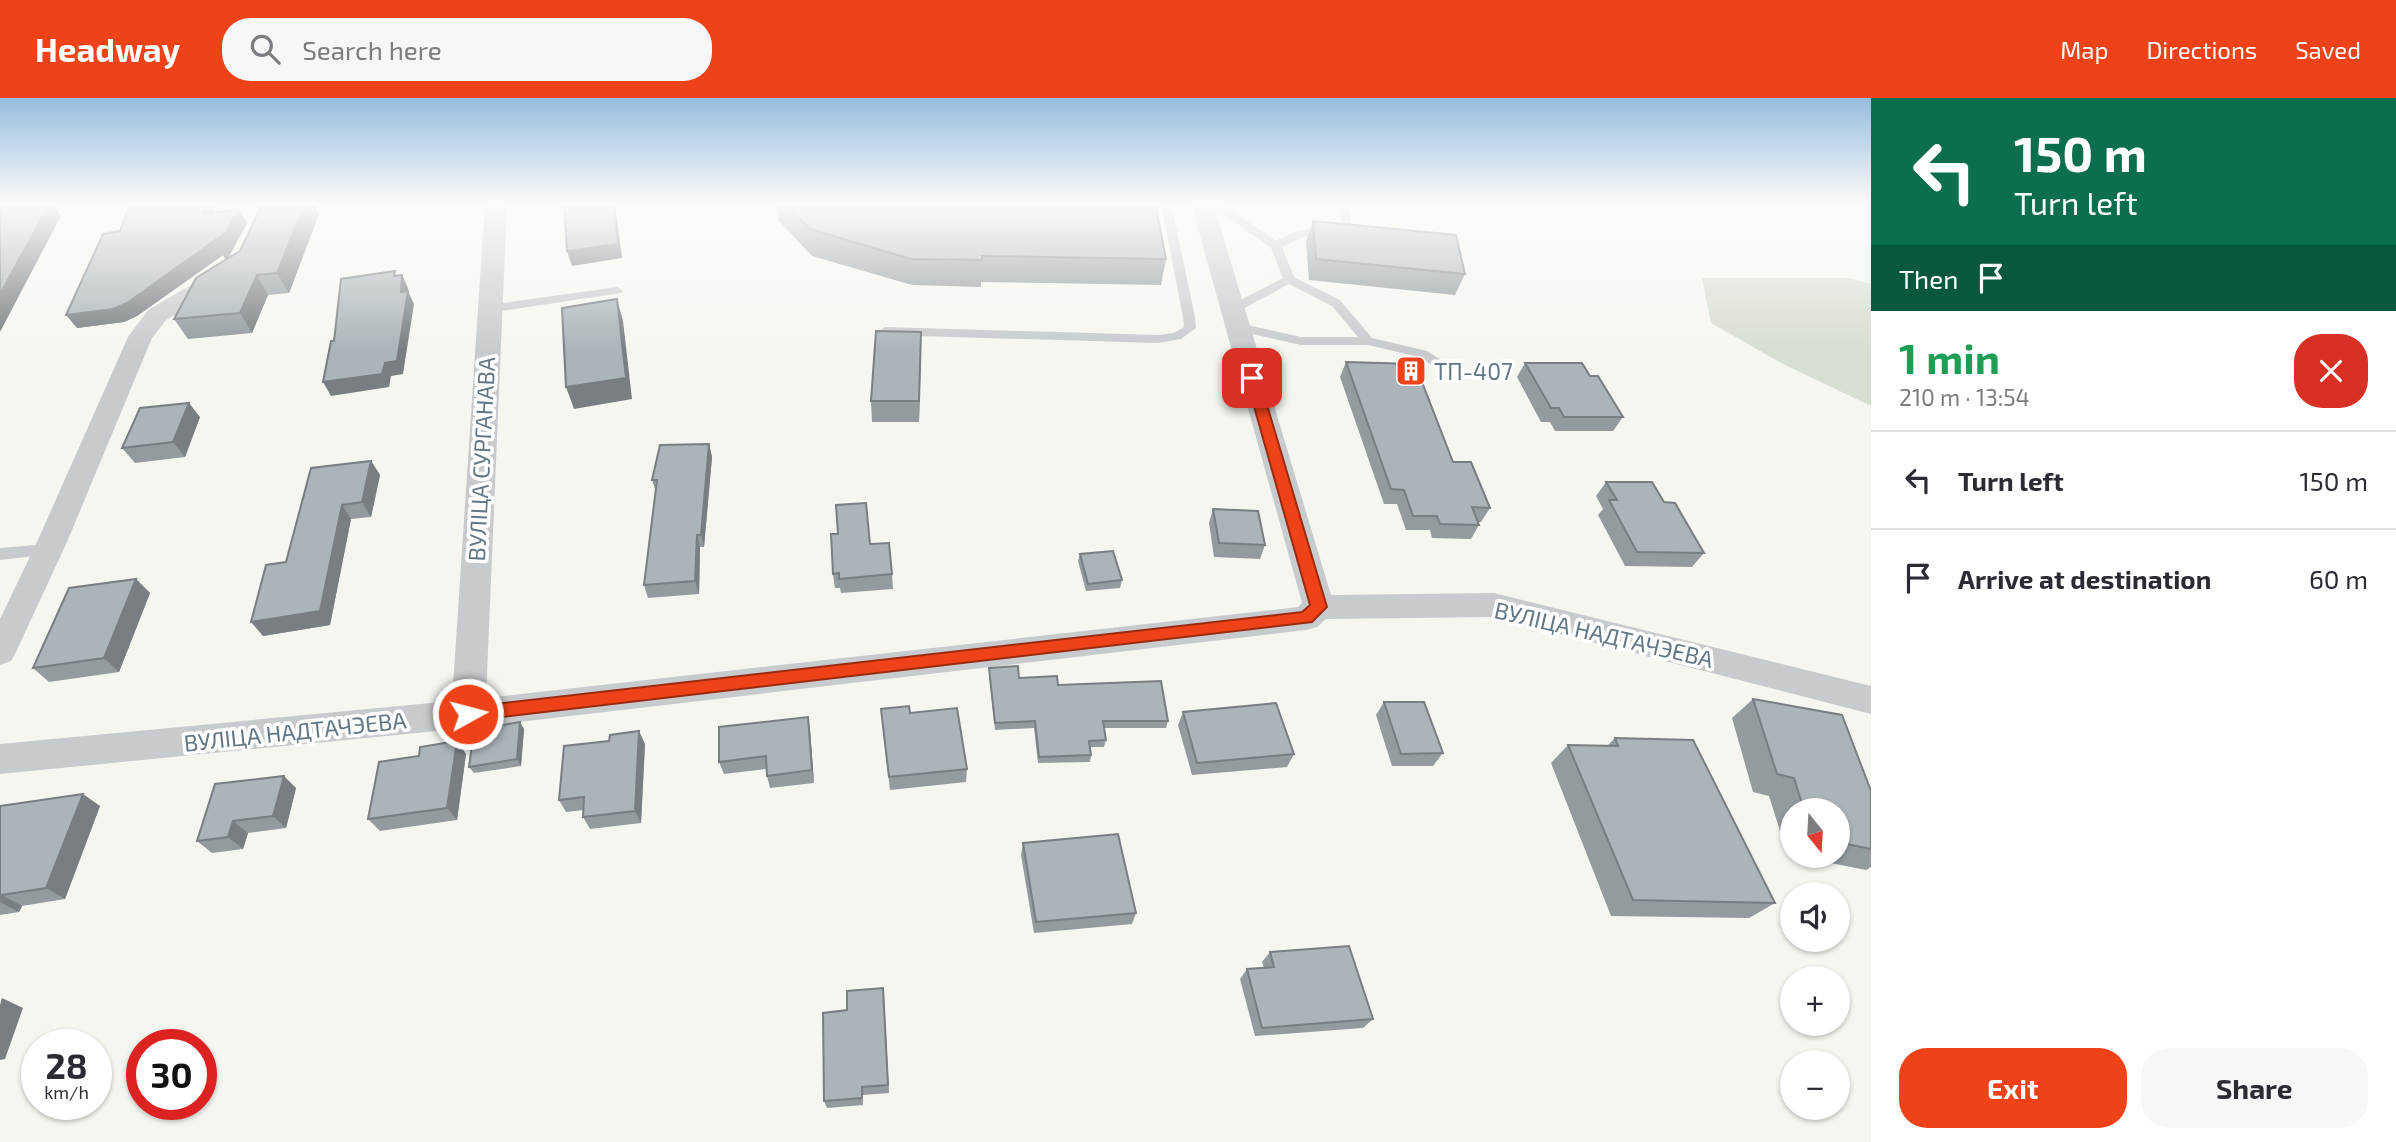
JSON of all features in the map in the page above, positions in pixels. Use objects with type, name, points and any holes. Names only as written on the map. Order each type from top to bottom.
[{"type":"street","name":"ВУЛІЦА СУРГАНАВА","points":[[468,714],[493,252]]},
{"type":"street","points":[[1216,252],[1319,607]]},
{"type":"street","points":[[0,652],[48,550],[141,337],[158,315],[241,265]]},
{"type":"street","name":"ВУЛІЦА НАДТАЧЭЕВА","points":[[0,759],[468,714],[1306,618],[1319,607],[1494,606],[1871,700]]},
{"type":"lane","points":[[885,331],[1158,339],[1177,336],[1190,328],[1176,252]]},
{"type":"lane","points":[[1278,252],[1289,279],[1336,303],[1368,341]]},
{"type":"lane","points":[[1235,318],[1289,279]]},
{"type":"lane","points":[[489,309],[617,291]]},
{"type":"lane","points":[[1235,318],[1301,341],[1368,341],[1423,354],[1445,368]]},
{"type":"lane","points":[[0,554],[48,550]]},
{"type":"shaded area","points":[[1702,278],[1848,278],[1871,284],[1871,406],[1783,364],[1711,323]]},
{"type":"building","points":[[0,252],[23,252],[0,294]]},
{"type":"building","points":[[95,252],[199,252],[127,303],[113,309],[66,315]]},
{"type":"building","points":[[239,252],[286,252],[277,273],[257,275],[240,313],[174,319],[196,278]]},
{"type":"building","points":[[886,252],[1165,252],[1166,259],[982,256],[982,260],[911,259]]},
{"type":"building","points":[[1315,252],[1460,252],[1465,274],[1316,259]]},
{"type":"building","points":[[395,271],[394,276],[402,275],[401,292],[408,291],[397,361],[385,363],[382,374],[323,382],[331,341],[334,341],[341,279]]},
{"type":"building","points":[[617,299],[626,378],[566,387],[562,308]]},
{"type":"building","points":[[876,331],[921,332],[919,401],[871,401]]},
{"type":"building","points":[[1346,362],[1415,364],[1453,462],[1471,462],[1490,508],[1472,507],[1479,525],[1440,524],[1437,516],[1413,516],[1404,490],[1391,489]]},
{"type":"building","points":[[1525,363],[1582,363],[1590,376],[1598,376],[1623,417],[1564,417],[1559,408],[1551,408]]},
{"type":"building","points":[[189,403],[173,442],[122,448],[140,408]]},
{"type":"building","points":[[709,444],[701,535],[697,535],[695,581],[644,585],[657,480],[652,480],[660,445]]},
{"type":"building","points":[[371,461],[362,502],[342,505],[320,611],[251,622],[266,565],[286,562],[311,468]]},
{"type":"building","points":[[1606,482],[1652,482],[1664,502],[1675,503],[1704,553],[1637,552],[1609,500],[1617,500]]},
{"type":"building","points":[[866,503],[870,544],[889,543],[892,574],[839,579],[839,573],[833,574],[831,534],[838,534],[836,505]]},
{"type":"building","points":[[1213,509],[1258,511],[1265,545],[1219,543]]},
{"type":"building","points":[[1113,551],[1122,580],[1088,584],[1080,554]]},
{"type":"building","points":[[136,579],[104,658],[33,668],[69,588]]},
{"type":"building","points":[[1018,666],[1019,678],[1057,676],[1058,685],[1161,681],[1168,721],[1103,721],[1106,740],[1089,741],[1091,755],[1039,757],[1035,721],[995,723],[989,668]]},
{"type":"building","points":[[1753,699],[1842,715],[1871,791],[1871,849],[1850,845],[1850,798],[1800,798],[1794,778],[1777,774]]},
{"type":"building","points":[[1384,702],[1424,702],[1443,753],[1401,754]]},
{"type":"building","points":[[1276,703],[1294,754],[1197,763],[1183,712]]},
{"type":"building","points":[[909,706],[910,713],[957,708],[967,769],[889,777],[881,709]]},
{"type":"building","points":[[808,717],[812,770],[767,776],[766,756],[719,762],[719,727]]},
{"type":"building","points":[[520,722],[517,759],[469,767],[474,730]]},
{"type":"building","points":[[639,731],[635,811],[583,817],[584,797],[559,800],[564,746],[609,741],[610,735]]},
{"type":"building","points":[[1615,738],[1693,740],[1775,903],[1633,900],[1568,745],[1618,746]]},
{"type":"building","points":[[457,741],[447,808],[368,819],[379,762],[419,756],[420,747]]},
{"type":"building","points":[[284,776],[273,816],[233,821],[228,837],[197,841],[215,784]]},
{"type":"building","points":[[83,794],[46,888],[2,895],[0,899],[0,806]]},
{"type":"building","points":[[1118,834],[1136,913],[1036,922],[1023,843]]},
{"type":"building","points":[[1349,946],[1373,1019],[1262,1028],[1247,969],[1274,967],[1270,952]]},
{"type":"building","points":[[883,988],[888,1085],[862,1087],[862,1098],[824,1101],[823,1013],[847,1010],[847,991]]},
{"type":"place","name":"ТП-407","points":[[1411,371]]},
{"type":"route","points":[[468,714],[1306,618],[1319,607],[1252,378]]}]
